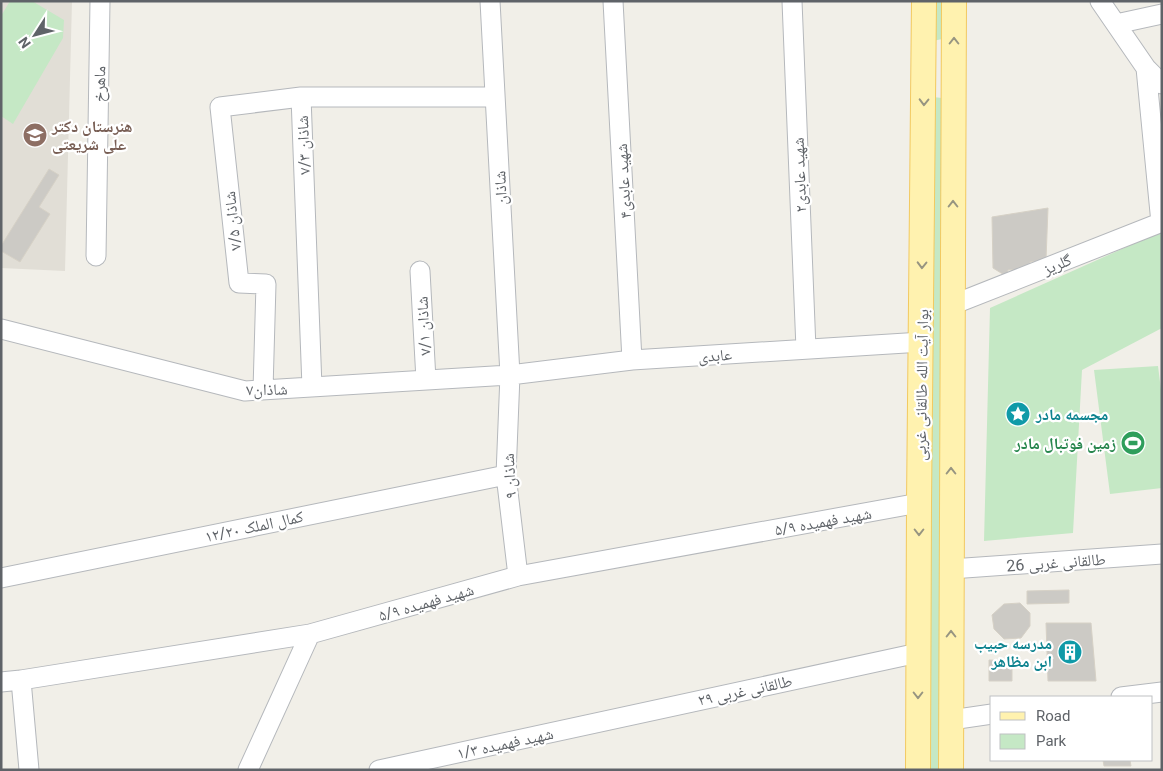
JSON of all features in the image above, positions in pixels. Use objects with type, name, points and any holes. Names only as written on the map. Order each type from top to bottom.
[{"type":"main road","name":"بوار آیت الله طالقانی غربی","points":[[918,770],[924,1]]},
{"type":"main road","name":"بوار آیت الله طالقانی غربی","points":[[951,770],[954,1]]},
{"type":"main road","points":[[924,71],[954,71]]},
{"type":"street","name":"ماهرخ","points":[[96,256],[100,1]]},
{"type":"street","name":"شاذان","points":[[490,1],[510,375]]},
{"type":"street","name":"شهید عابدی۴","points":[[613,1],[632,360]]},
{"type":"street","name":"شهید عابدی۲","points":[[792,1],[806,349]]},
{"type":"street","points":[[1100,1],[1146,68],[1162,84]]},
{"type":"street","points":[[1116,24],[1162,14]]},
{"type":"street","points":[[1146,68],[1161,222]]},
{"type":"street","name":"شاذان ۷/۳","points":[[312,387],[301,97],[496,97]]},
{"type":"street","name":"شاذان ۷/۵","points":[[263,390],[266,284],[238,283],[220,107],[301,97]]},
{"type":"street","name":"گلریز","points":[[952,305],[1161,222]]},
{"type":"street","name":"شاذان ۷/۱","points":[[420,271],[426,380]]},
{"type":"street","name":"شاذان۷","points":[[1,329],[245,391],[510,375]]},
{"type":"street","name":"عابدی","points":[[510,375],[632,360],[922,342]]},
{"type":"street","name":"شاذان ۹","points":[[510,375],[506,474],[518,576]]},
{"type":"street","name":"کمال الملک ۱۲/۲۰","points":[[1,578],[506,474]]},
{"type":"street","name":"شهید فهمیده ۵/۹","points":[[1,682],[310,634],[518,576],[919,503]]},
{"type":"street","name":"طالقانی غربی 26","points":[[951,568],[1162,554]]},
{"type":"street","points":[[248,770],[310,634]]},
{"type":"street","name":"طالقانی غربی ۲۹","points":[[572,728],[918,653]]},
{"type":"street","points":[[21,680],[29,770]]},
{"type":"street","points":[[1129,696],[1162,692]]},
{"type":"street","points":[[951,720],[990,714]]},
{"type":"street","name":"شهید فهمیده ۱/۳","points":[[379,770],[572,728]]},
{"type":"shaded area","name":"هنرستان دکتر علی شریعتی","points":[[1,1],[72,1],[65,271],[1,268]]},
{"type":"green space","points":[[10,1],[32,1],[64,20],[63,38],[13,124],[1,116],[1,16]]},
{"type":"green space","points":[[934,1],[943,1],[942,39],[933,41]]},
{"type":"green space","points":[[933,97],[942,98],[940,770],[930,770]]},
{"type":"green space","points":[[1162,231],[1162,328],[1082,370],[1073,533],[984,541],[990,308]]},
{"type":"green space","name":"زمین فوتبال مادر","points":[[1158,366],[1162,398],[1162,488],[1110,494],[1094,370]]},
{"type":"building","points":[[49,169],[59,175],[39,207],[50,214],[20,262],[1,251],[1,246]]},
{"type":"building","points":[[1048,208],[1046,260],[1030,262],[1030,268],[1008,270],[1006,276],[993,268],[992,217]]},
{"type":"building","points":[[1069,590],[1069,603],[1027,604],[1027,591]]},
{"type":"building","points":[[1020,603],[1030,613],[1030,626],[1021,638],[1004,639],[994,629],[992,615],[1004,604]]},
{"type":"building","name":"مدرسه حبیب ابن مظاهر","points":[[1046,623],[1091,623],[1096,681],[1048,681]]},
{"type":"building","points":[[989,660],[1012,661],[1012,681],[989,681]]},
{"type":"building","points":[[1103,761],[1130,761],[1131,766],[1104,766]]},
{"type":"place","name":"هنرستان دکتر علی شریعتی","points":[[35,135]]},
{"type":"place","name":"مجسمه مادر","points":[[1018,414]]},
{"type":"place","name":"زمین فوتبال مادر","points":[[1133,443]]},
{"type":"place","name":"مدرسه حبیب ابن مظاهر","points":[[1070,652]]}]
